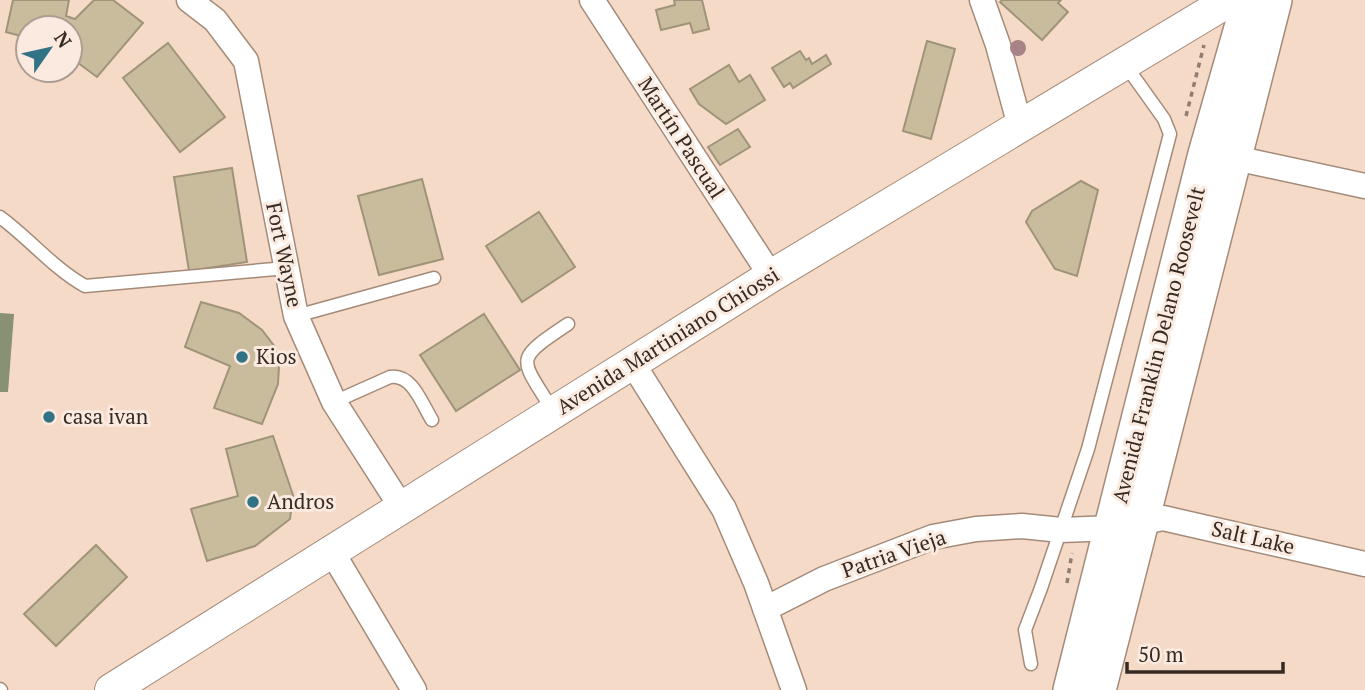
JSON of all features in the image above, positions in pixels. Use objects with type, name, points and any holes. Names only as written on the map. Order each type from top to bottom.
[{"type":"main road","name":"Avenida Franklin Delano Roosevelt","points":[[1098,690],[1127,526],[1206,154],[1250,0]]},
{"type":"main road","name":"Avenida Franklin Delano Roosevelt","points":[[1071,690],[1127,526],[1235,158],[1275,0]]},
{"type":"street","name":"Fort Wayne","points":[[189,0],[215,20],[246,61],[296,316],[334,402],[402,508]]},
{"type":"street","name":"Martín Pascual","points":[[592,0],[771,276]]},
{"type":"street","points":[[982,0],[998,45],[1020,126]]},
{"type":"street","name":"Avenida Martiniano Chiossi","points":[[111,690],[771,276],[1230,0]]},
{"type":"street","points":[[1235,158],[1365,186]]},
{"type":"street","points":[[633,364],[724,509],[756,583],[794,690]]},
{"type":"street","name":"Salt Lake","points":[[1127,526],[1163,518],[1365,564]]},
{"type":"street","name":"Patria Vieja","points":[[765,609],[824,579],[933,537],[976,529],[1022,526],[1061,530],[1127,526]]},
{"type":"street","points":[[332,552],[414,690]]},
{"type":"lane","points":[[1031,664],[1025,630],[1091,436],[1170,134],[1164,119],[1124,63]]},
{"type":"lane","points":[[0,217],[21,232],[65,275],[85,286],[286,268]]},
{"type":"lane","points":[[296,316],[434,278]]},
{"type":"lane","points":[[554,413],[526,365],[527,355],[533,347],[568,324]]},
{"type":"lane","points":[[334,402],[398,375],[407,379],[432,420]]},
{"type":"shaded area","points":[[0,313],[14,314],[8,392],[0,392]]},
{"type":"building","points":[[13,0],[69,0],[66,14],[14,14],[14,34],[6,32]]},
{"type":"building","points":[[94,0],[113,0],[143,23],[97,77],[84,67],[84,14],[80,14]]},
{"type":"building","points":[[674,0],[702,0],[709,29],[693,33],[690,23],[661,30],[656,10],[675,5]]},
{"type":"building","points":[[1061,0],[1058,3],[1068,12],[1042,40],[1000,2]]},
{"type":"building","points":[[927,41],[955,49],[931,139],[903,131]]},
{"type":"building","points":[[168,43],[225,117],[180,152],[123,78]]},
{"type":"building","points":[[800,51],[812,64],[826,55],[831,64],[793,88],[790,83],[784,87],[772,68]]},
{"type":"building","points":[[729,65],[739,82],[750,75],[765,100],[726,124],[699,104],[690,89]]},
{"type":"building","points":[[738,129],[750,147],[720,165],[708,147]]},
{"type":"building","points":[[232,168],[247,262],[189,271],[174,177]]},
{"type":"building","points":[[422,179],[443,259],[379,275],[358,196]]},
{"type":"building","points":[[1081,181],[1098,190],[1077,276],[1055,269],[1026,222],[1032,211]]},
{"type":"building","points":[[539,212],[575,267],[522,302],[486,246]]},
{"type":"building","name":"Kios","points":[[201,302],[239,313],[262,330],[275,347],[279,366],[278,384],[262,424],[214,408],[230,366],[185,347]]},
{"type":"building","points":[[484,314],[520,370],[456,411],[420,355]]},
{"type":"building","name":"Andros","points":[[273,436],[293,495],[290,519],[255,546],[207,561],[191,509],[238,496],[226,449]]},
{"type":"building","points":[[96,545],[127,577],[56,646],[24,614]]},
{"type":"place","name":"Kios","points":[[242,357]]},
{"type":"place","name":"casa ivan","points":[[49,417]]},
{"type":"place","name":"Andros","points":[[253,502]]}]
